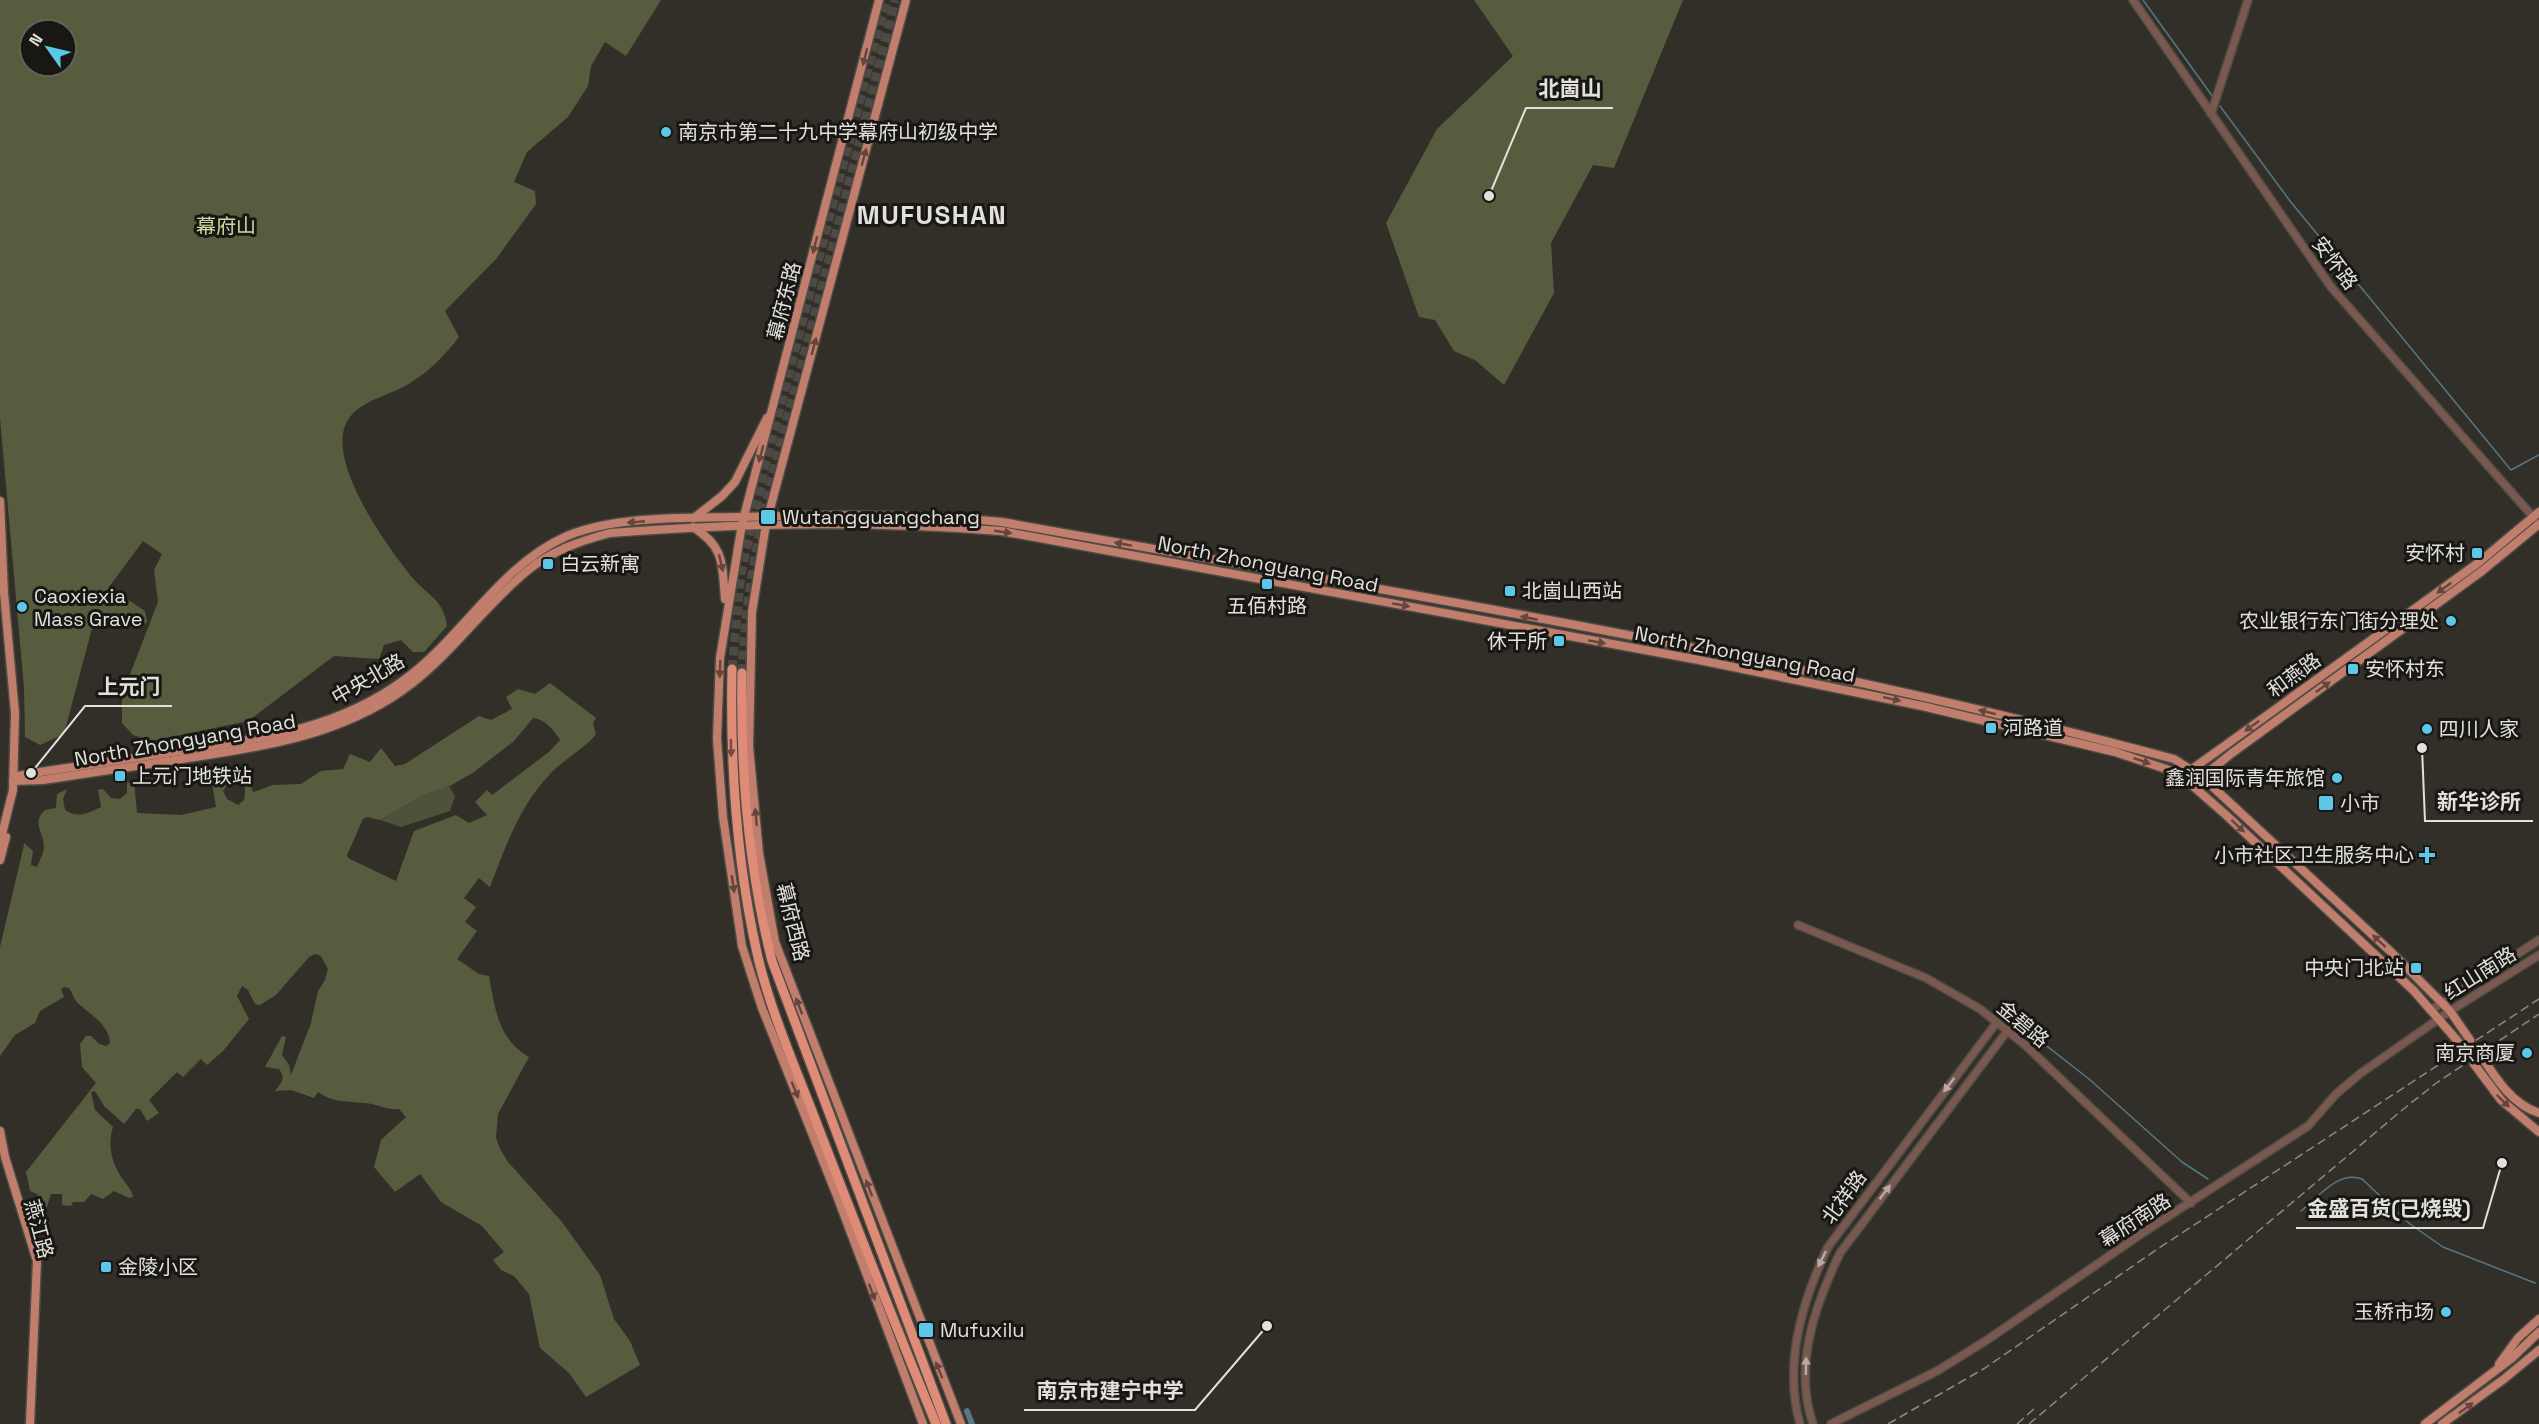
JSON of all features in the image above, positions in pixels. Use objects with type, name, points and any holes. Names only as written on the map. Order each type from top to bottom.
[{"type":"highway","name":"幕府西路","points":[[732,669],[731,749],[736,822],[743,885],[758,956],[788,1047],[928,1393],[946,1424]]},
{"type":"highway","name":"幕府西路","points":[[742,673],[741,745],[747,830],[758,899],[772,962],[928,1393],[936,1424]]},
{"type":"main road","name":"幕府东路","points":[[726,611],[743,521],[879,0]]},
{"type":"main road","name":"幕府东路","points":[[799,402],[906,0]]},
{"type":"main road","name":"幕府西路","points":[[799,402],[767,520],[752,612],[749,746],[759,853],[775,942],[960,1424]]},
{"type":"main road","points":[[773,407],[735,482],[693,523],[711,538],[723,572],[726,611],[720,658],[717,739],[723,817],[742,946],[762,1008],[837,1196],[923,1424]]},
{"type":"main road","points":[[0,501],[4,593],[15,713],[16,780],[0,860]]},
{"type":"main road","name":"North Zhongyang Road","points":[[16,780],[253,748],[324,731],[372,709],[410,685],[457,643],[511,586],[551,555],[586,539],[610,533],[693,523],[767,520],[936,515],[1012,524],[1690,648],[1926,696],[2174,759],[2202,777],[2390,951],[2450,1011],[2466,1043],[2185,779],[2169,770],[2115,752],[1945,710],[1699,660],[1478,621],[1001,531],[934,526],[767,520]]},
{"type":"main road","name":"和燕路","points":[[2185,779],[2192,769],[2538,519]]},
{"type":"main road","name":"和燕路","points":[[2194,787],[2202,777],[2482,571],[2538,519]]},
{"type":"main road","points":[[0,578],[4,593]]},
{"type":"main road","points":[[0,842],[16,780]]},
{"type":"main road","points":[[2482,1057],[2539,1130]]},
{"type":"main road","points":[[2474,1064],[2501,1100],[2524,1113],[2539,1115]]},
{"type":"main road","points":[[0,1131],[5,1157],[37,1261],[28,1424]]},
{"type":"main road","name":"燕江路","points":[[0,1152],[33,1261],[28,1424]]},
{"type":"main road","points":[[2491,1374],[2518,1338],[2539,1319]]},
{"type":"main road","points":[[2429,1422],[2512,1358],[2539,1332]]},
{"type":"main road","points":[[2489,1391],[2539,1343]]},
{"type":"main road","points":[[2442,1424],[2489,1391],[2539,1350]]},
{"type":"street","name":"安怀路","points":[[2133,0],[2331,287],[2538,519]]},
{"type":"street","points":[[2211,114],[2248,0]]},
{"type":"street","name":"金碧路","points":[[1798,926],[1926,978],[1949,990],[1997,1022],[2191,1203]]},
{"type":"street","points":[[2431,1010],[2539,940]]},
{"type":"street","name":"红山南路","points":[[2439,1018],[2539,955]]},
{"type":"street","name":"幕府南路","points":[[1831,1424],[1937,1371],[2308,1126],[2336,1094],[2439,1018]]},
{"type":"street","name":"北祥路","points":[[1800,1424],[1795,1388],[1795,1357],[1803,1308],[1813,1278],[1828,1247],[1997,1022]]},
{"type":"street","name":"北祥路","points":[[1813,1424],[1806,1387],[1809,1337],[1815,1313],[1840,1253],[2008,1030]]},
{"type":"street","points":[[1966,1063],[1975,1063],[1976,1071]]},
{"type":"street","points":[[1795,1388],[1801,1392],[1806,1387]]},
{"type":"green space","name":"幕府山","points":[[0,0],[661,0],[626,56],[605,42],[591,66],[588,86],[568,117],[527,152],[514,182],[535,191],[536,204],[496,259],[445,311],[459,337],[424,373],[403,387],[370,401],[356,411],[350,417],[343,434],[344,454],[360,500],[400,562],[434,598],[445,617],[447,626],[424,652],[413,652],[401,640],[384,645],[379,659],[334,656],[248,721],[151,741],[133,735],[122,723],[122,695],[158,602],[154,570],[162,554],[143,541],[109,587],[145,611],[147,622],[140,627],[122,618],[113,629],[95,617],[64,734],[40,745],[25,737],[24,688],[0,418]]},
{"type":"green space","points":[[1474,0],[1683,0],[1614,168],[1593,165],[1551,243],[1554,293],[1504,385],[1475,360],[1454,351],[1435,320],[1419,317],[1386,223],[1437,129],[1513,56]]},
{"type":"green space","points":[[550,683],[596,718],[593,723],[596,734],[540,785],[515,826],[490,887],[479,878],[464,898],[476,907],[465,922],[477,931],[457,959],[479,974],[489,976],[496,1011],[504,1032],[519,1050],[529,1057],[498,1114],[496,1138],[500,1149],[508,1162],[562,1222],[600,1275],[614,1319],[630,1341],[640,1365],[586,1397],[569,1373],[540,1348],[529,1294],[514,1276],[501,1270],[493,1260],[504,1252],[482,1226],[441,1202],[420,1174],[395,1192],[374,1167],[381,1140],[406,1117],[399,1109],[335,1100],[318,1092],[314,1098],[291,1090],[275,1091],[282,1080],[281,1072],[279,1069],[265,1067],[282,1036],[286,1037],[282,1055],[289,1065],[291,1075],[311,1023],[318,991],[325,980],[328,969],[321,956],[315,954],[309,957],[276,995],[260,1005],[255,1004],[248,990],[242,986],[237,996],[249,1019],[223,1051],[207,1065],[201,1059],[183,1077],[177,1072],[149,1100],[159,1113],[147,1121],[140,1109],[136,1109],[124,1124],[104,1106],[95,1091],[91,1092],[95,1110],[113,1127],[110,1141],[114,1162],[133,1197],[129,1198],[114,1191],[103,1199],[91,1194],[84,1202],[73,1202],[71,1206],[62,1205],[62,1194],[51,1194],[47,1207],[43,1207],[41,1215],[34,1213],[39,1200],[37,1194],[30,1191],[26,1172],[96,1083],[82,1067],[80,1044],[86,1036],[91,1036],[99,1044],[106,1046],[110,1043],[102,1024],[76,1001],[69,988],[64,987],[61,989],[64,997],[40,1011],[35,1023],[15,1035],[0,1056],[0,947],[24,843],[33,851],[31,865],[37,867],[44,847],[39,819],[45,810],[56,808],[57,794],[67,789],[63,799],[65,810],[74,814],[83,814],[101,807],[98,790],[103,789],[111,798],[120,799],[127,793],[127,783],[134,781],[137,813],[181,815],[216,807],[210,770],[215,770],[223,774],[227,780],[223,791],[227,799],[238,805],[244,800],[245,786],[232,771],[235,767],[245,771],[253,792],[273,785],[301,784],[321,771],[343,769],[350,754],[370,762],[381,748],[395,766],[405,764],[479,716],[491,720],[512,709],[506,697],[518,689],[535,694]],"holes":[[[533,718],[549,726],[560,740],[549,752],[492,795],[487,790],[475,802],[487,815],[469,823],[456,815],[414,831],[396,881],[348,858],[347,855],[363,819],[367,817],[380,820],[423,795],[450,786],[474,772],[514,741]]]},
{"type":"green space","points":[[449,786],[455,796],[450,811],[401,827],[380,820],[423,795]]},
{"type":"waterway","points":[[2143,0],[2213,97]]},
{"type":"waterway","points":[[2220,106],[2290,201],[2511,470],[2539,455]]},
{"type":"waterway","points":[[2030,1033],[2089,1079],[2182,1162],[2208,1179]]},
{"type":"waterway","points":[[2301,1211],[2337,1181],[2353,1177],[2362,1179],[2410,1224],[2443,1247],[2535,1283]]},
{"type":"waterway","points":[[967,1411],[972,1424]]},
{"type":"tunnel","points":[[732,669],[741,574],[765,466],[886,0]]},
{"type":"tunnel","points":[[742,673],[750,589],[765,507],[895,0]]},
{"type":"tunnel","points":[[2470,1040],[2482,1057]]},
{"type":"tunnel","points":[[2462,1046],[2474,1064]]},
{"type":"railway","points":[[1888,1424],[1985,1368],[2159,1248],[2539,999]]},
{"type":"railway","points":[[2029,1424],[2401,1111],[2435,1084],[2539,1014]]},
{"type":"railway","points":[[2017,1424],[2035,1408]]},
{"type":"place","name":"南京市第二十九中学幕府山初级中学","points":[[666,132]]},
{"type":"place","name":"北崮山","points":[[1489,196]]},
{"type":"place","name":"Wutangguangchang","points":[[768,517]]},
{"type":"place","name":"安怀村","points":[[2477,553]]},
{"type":"place","name":"白云新寓","points":[[548,564]]},
{"type":"place","name":"五佰村路","points":[[1267,584]]},
{"type":"place","name":"北崮山西站","points":[[1510,591]]},
{"type":"place","name":"Caoxiexia Mass Grave","points":[[22,607]]},
{"type":"place","name":"农业银行东门街分理处","points":[[2451,621]]},
{"type":"place","name":"休干所","points":[[1559,641]]},
{"type":"place","name":"安怀村东","points":[[2353,669]]},
{"type":"place","name":"河路道","points":[[1991,728]]},
{"type":"place","name":"四川人家","points":[[2427,729]]},
{"type":"place","name":"新华诊所","points":[[2422,748]]},
{"type":"place","name":"上元门","points":[[31,773]]},
{"type":"place","name":"上元门地铁站","points":[[120,776]]},
{"type":"place","name":"鑫润国际青年旅馆","points":[[2337,778]]},
{"type":"place","name":"小市","points":[[2326,803]]},
{"type":"place","name":"小市社区卫生服务中心","points":[[2427,855]]},
{"type":"place","name":"中央门北站","points":[[2416,968]]},
{"type":"place","name":"南京商厦","points":[[2527,1053]]},
{"type":"place","name":"金盛百货(已烧毁)","points":[[2502,1163]]},
{"type":"place","name":"金陵小区","points":[[106,1267]]},
{"type":"place","name":"玉桥市场","points":[[2446,1312]]},
{"type":"place","name":"南京市建宁中学","points":[[1267,1326]]},
{"type":"place","name":"Mufuxilu","points":[[926,1330]]},
{"type":"district","name":"MUFUSHAN","points":[[932,215]]}]
